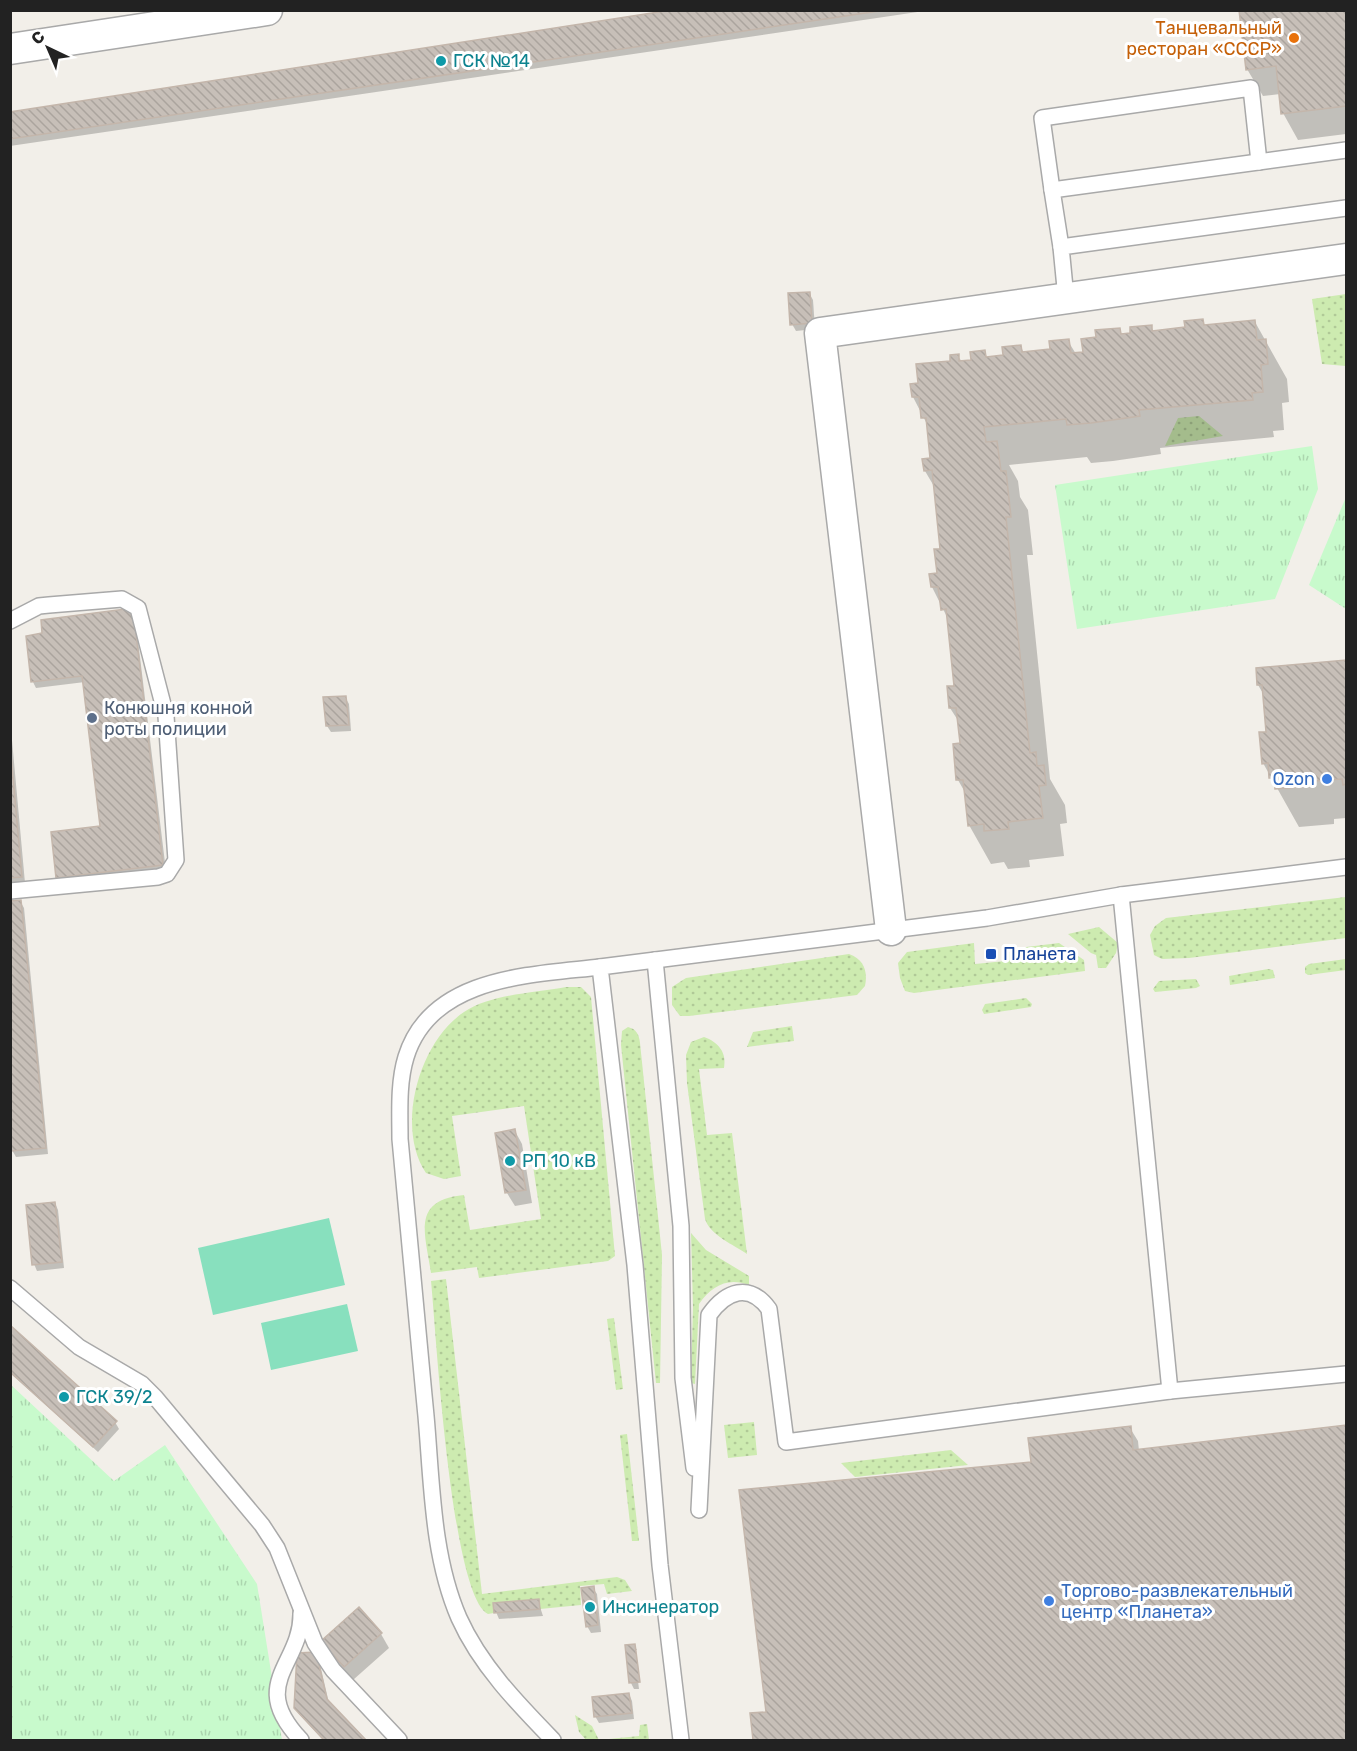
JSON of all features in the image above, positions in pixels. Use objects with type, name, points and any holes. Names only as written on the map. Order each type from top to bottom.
[{"type":"street","points":[[10,49],[267,10]]},
{"type":"street","points":[[891,930],[820,333],[1347,259]]},
{"type":"lane","points":[[1066,298],[1042,118],[1251,88],[1259,162]]},
{"type":"lane","points":[[1052,190],[1347,150]]},
{"type":"lane","points":[[1061,247],[1347,208]]},
{"type":"lane","points":[[10,621],[39,606],[122,599],[138,608],[166,716],[176,860],[167,874],[158,877],[10,891]]},
{"type":"lane","points":[[553,1740],[509,1693],[474,1644],[460,1620],[444,1572],[433,1503],[400,1139],[403,1072],[412,1042],[429,1018],[454,998],[472,989],[508,978],[987,918],[1121,895],[1347,867]]},
{"type":"lane","points":[[1121,895],[1170,1391]]},
{"type":"lane","points":[[655,960],[681,1226],[683,1378],[699,1510],[709,1315],[727,1296],[739,1292],[762,1300],[769,1309],[786,1442],[1170,1391],[1347,1374]]},
{"type":"lane","points":[[600,967],[634,1265],[659,1554],[681,1740]]},
{"type":"lane","points":[[10,1288],[79,1347],[142,1384],[155,1397],[262,1525],[277,1548],[300,1600],[315,1643],[333,1670],[399,1740]]},
{"type":"lane","points":[[300,1600],[299,1632],[283,1667],[277,1694],[287,1724],[301,1740]]},
{"type":"green space","points":[[1346,294],[1346,366],[1322,364],[1312,299]]},
{"type":"green space","points":[[1199,416],[1223,436],[1165,446],[1178,418]]},
{"type":"green space","points":[[1312,446],[1318,489],[1275,599],[1077,629],[1055,485]]},
{"type":"green space","points":[[1346,497],[1346,609],[1309,585]]},
{"type":"green space","points":[[1346,897],[1346,938],[1189,958],[1162,959],[1154,955],[1150,935],[1155,926],[1166,918]]},
{"type":"green space","points":[[1099,927],[1118,943],[1116,953],[1106,968],[1098,968],[1096,955],[1068,934]]},
{"type":"green space","points":[[974,943],[975,964],[1005,961],[1009,949],[1059,943],[1084,960],[1085,971],[914,993],[905,991],[898,963],[907,952]]},
{"type":"green space","points":[[849,954],[858,959],[864,967],[866,976],[865,986],[857,995],[689,1016],[680,1016],[672,1005],[672,987],[686,978]]},
{"type":"green space","points":[[1346,959],[1346,970],[1308,975],[1305,973],[1305,967],[1309,964]]},
{"type":"green space","points":[[1273,970],[1275,978],[1230,985],[1229,976]]},
{"type":"green space","points":[[1196,979],[1200,986],[1196,988],[1155,992],[1153,989],[1159,981]]},
{"type":"green space","points":[[581,987],[591,997],[615,1256],[608,1261],[479,1278],[477,1267],[431,1273],[425,1221],[429,1211],[447,1198],[464,1195],[470,1230],[541,1219],[524,1106],[452,1116],[461,1176],[444,1179],[426,1173],[417,1154],[413,1133],[416,1086],[424,1064],[435,1043],[448,1026],[475,1006],[513,995]]},
{"type":"green space","points":[[1026,998],[1032,1004],[1031,1007],[984,1014],[982,1010],[985,1004]]},
{"type":"green space","points":[[792,1026],[794,1041],[747,1047],[753,1032]]},
{"type":"green space","points":[[628,1027],[635,1031],[640,1040],[662,1255],[660,1383],[656,1383],[621,1045],[622,1031]]},
{"type":"green space","points":[[704,1037],[720,1048],[725,1062],[724,1068],[699,1069],[707,1135],[732,1133],[747,1254],[717,1235],[705,1219],[687,1083],[686,1055],[691,1042]]},
{"type":"green space","points":[[329,1218],[345,1285],[213,1315],[198,1248]]},
{"type":"green space","points":[[691,1233],[706,1250],[749,1276],[749,1285],[734,1282],[721,1285],[709,1292],[699,1304],[695,1384],[691,1383],[693,1307]]},
{"type":"green space","points":[[446,1279],[482,1594],[617,1577],[625,1580],[632,1591],[607,1594],[604,1584],[580,1586],[581,1605],[540,1609],[539,1599],[494,1603],[494,1613],[488,1614],[475,1597],[464,1561],[455,1514],[441,1404],[431,1281]]},
{"type":"green space","points":[[347,1304],[358,1351],[271,1370],[261,1323]]},
{"type":"green space","points":[[614,1318],[623,1389],[616,1390],[607,1319]]},
{"type":"green space","points":[[10,1384],[114,1481],[165,1445],[257,1584],[282,1740],[11,1740]]},
{"type":"green space","points":[[754,1422],[757,1455],[728,1458],[724,1425]]},
{"type":"green space","points":[[627,1434],[639,1541],[632,1541],[620,1435]]},
{"type":"green space","points":[[951,1450],[968,1465],[855,1477],[841,1463]]},
{"type":"green space","points":[[575,1715],[592,1726],[599,1740],[586,1740],[579,1732]]},
{"type":"green space","points":[[647,1724],[649,1740],[599,1740],[639,1736],[640,1725]]},
{"type":"building","name":"ГСК №14","points":[[671,10],[886,10],[10,139],[10,112]]},
{"type":"building","name":"Танцевальный ресторан «СССР»","points":[[1239,10],[1346,10],[1346,106],[1281,114],[1276,66],[1246,70]]},
{"type":"building","points":[[810,292],[812,323],[790,325],[788,293]]},
{"type":"building","points":[[1203,319],[1204,325],[1255,320],[1257,340],[1266,339],[1268,364],[1261,365],[1263,392],[1252,393],[1253,400],[1139,410],[1140,416],[1091,423],[1067,425],[1066,419],[984,427],[986,442],[997,441],[1001,471],[1006,471],[1011,517],[1006,517],[1030,753],[1036,752],[1037,766],[1044,765],[1046,785],[1039,786],[1043,818],[1008,822],[1009,829],[984,831],[984,824],[968,826],[963,780],[956,780],[953,744],[960,743],[956,708],[949,708],[947,686],[954,686],[946,609],[941,610],[938,587],[931,587],[929,574],[937,573],[934,549],[940,549],[932,470],[924,471],[922,459],[930,458],[926,418],[921,418],[919,397],[912,397],[910,384],[918,383],[916,364],[950,361],[950,355],[959,354],[959,361],[971,360],[970,352],[985,350],[986,357],[1003,355],[1002,347],[1021,345],[1022,352],[1050,349],[1049,341],[1069,339],[1071,353],[1083,352],[1081,339],[1096,337],[1095,330],[1120,328],[1121,334],[1130,333],[1130,327],[1152,325],[1152,331],[1185,327],[1184,321]]},
{"type":"building","points":[[133,608],[163,865],[56,878],[51,832],[100,826],[82,676],[31,682],[26,636],[42,633],[41,620]]},
{"type":"building","points":[[1346,660],[1346,784],[1343,785],[1342,779],[1313,781],[1313,786],[1275,789],[1274,778],[1269,778],[1268,763],[1262,764],[1259,732],[1266,732],[1262,685],[1257,685],[1256,668]]},
{"type":"building","points":[[346,696],[349,725],[326,726],[323,697]]},
{"type":"building","points":[[10,744],[22,877],[10,878]]},
{"type":"building","points":[[21,900],[46,1148],[11,1151],[10,901]]},
{"type":"building","name":"РП 10 кВ","points":[[515,1129],[526,1190],[505,1193],[495,1133]]},
{"type":"building","points":[[55,1202],[62,1262],[32,1265],[26,1205]]},
{"type":"building","name":"ГСК 39/2","points":[[10,1325],[117,1421],[93,1447],[10,1372]]},
{"type":"building","name":"Торгово-развлекательный центр «Планета»","points":[[1346,1425],[1346,1740],[753,1740],[750,1713],[766,1712],[739,1490],[1031,1462],[1028,1438],[1131,1426],[1133,1450]]},
{"type":"building","name":"Инсинератор","points":[[594,1586],[598,1625],[586,1627],[581,1588]]},
{"type":"building","points":[[539,1599],[540,1609],[494,1613],[493,1603]]},
{"type":"building","points":[[359,1607],[382,1633],[344,1667],[321,1641]]},
{"type":"building","points":[[635,1644],[640,1682],[629,1683],[625,1645]]},
{"type":"building","points":[[316,1652],[327,1699],[366,1740],[324,1740],[294,1708],[297,1653]]},
{"type":"building","points":[[629,1693],[632,1713],[594,1717],[592,1697]]},
{"type":"place","name":"Танцевальный ресторан «СССР»","points":[[1294,38]]},
{"type":"place","name":"ГСК №14","points":[[441,61]]},
{"type":"place","name":"Конюшня конной роты полиции","points":[[92,718]]},
{"type":"place","name":"Ozon","points":[[1327,779]]},
{"type":"place","name":"Планета","points":[[991,954]]},
{"type":"place","name":"РП 10 кВ","points":[[510,1161]]},
{"type":"place","name":"ГСК 39/2","points":[[64,1397]]},
{"type":"place","name":"Торгово-развлекательный центр «Планета»","points":[[1049,1601]]},
{"type":"place","name":"Инсинератор","points":[[590,1607]]}]
